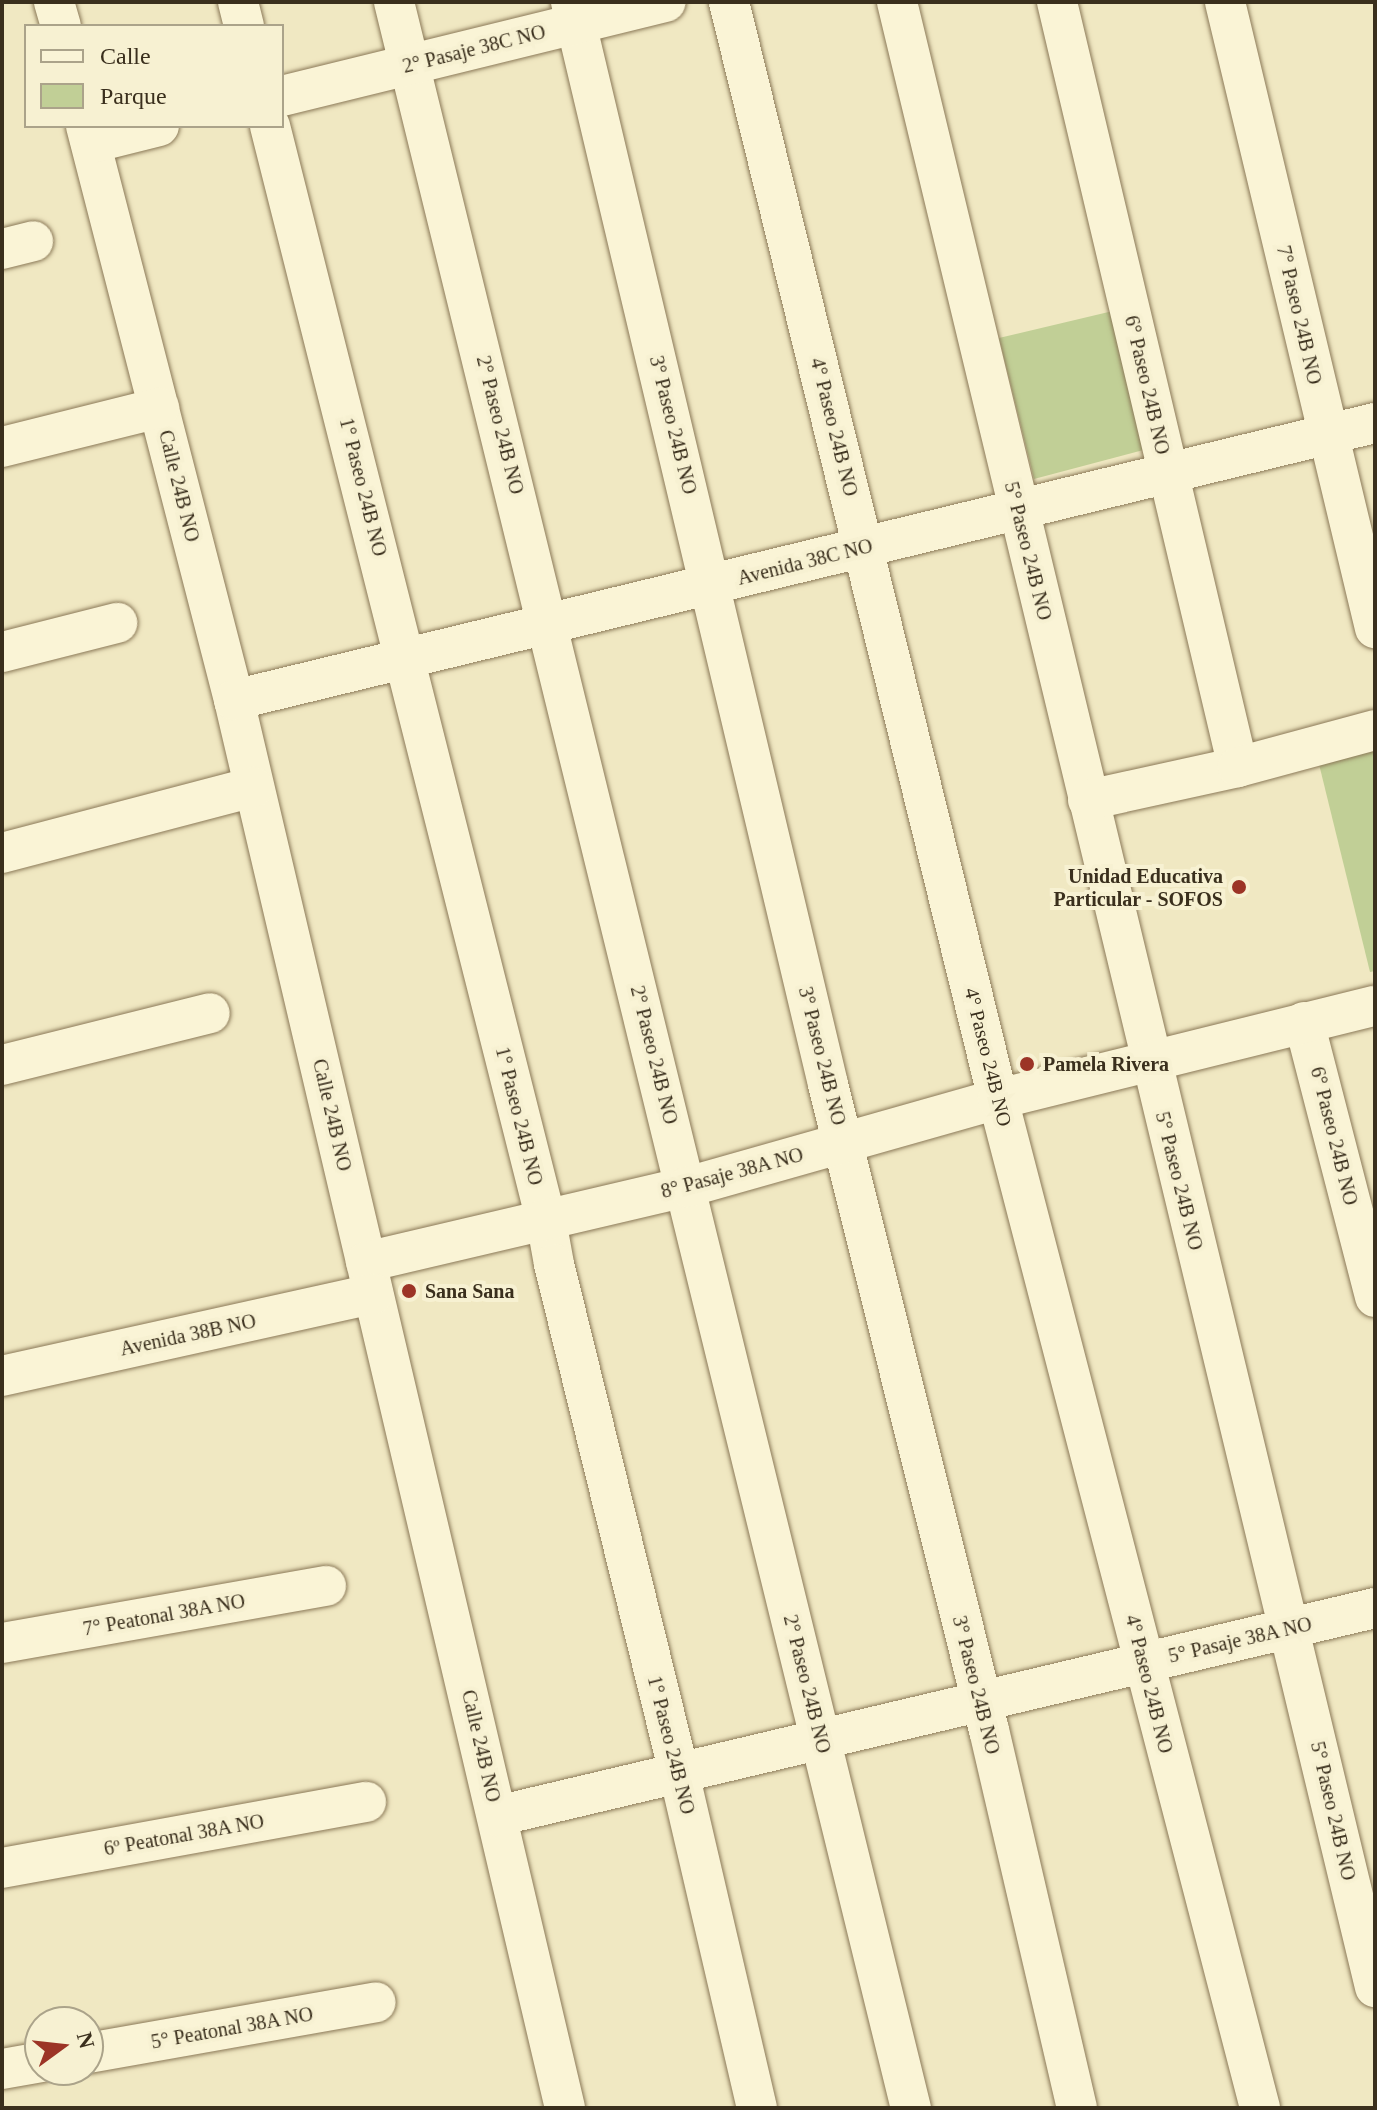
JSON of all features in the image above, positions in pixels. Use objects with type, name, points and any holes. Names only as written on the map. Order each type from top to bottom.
[{"type":"street","points":[[54,2],[60,24]]},
{"type":"street","points":[[238,2],[244,24]]},
{"type":"street","name":"2° Paseo 24B NO","points":[[394,2],[911,2108]]},
{"type":"street","name":"2° Pasaje 38C NO","points":[[284,96],[411,64],[573,13],[666,2]]},
{"type":"street","name":"4° Paseo 24B NO","points":[[729,2],[998,1099],[1260,2108]]},
{"type":"street","name":"5° Paseo 24B NO","points":[[897,2],[1289,1628],[1367,1918],[1375,1987]]},
{"type":"street","name":"6° Paseo 24B NO","points":[[1057,2],[1238,767]]},
{"type":"street","name":"7° Paseo 24B NO","points":[[1225,2],[1375,628]]},
{"type":"street","name":"3° Paseo 24B NO","points":[[573,13],[1077,2108]]},
{"type":"street","points":[[89,134],[142,128]]},
{"type":"street","name":"1° Paseo 24B NO","points":[[271,128],[407,658],[546,1220],[757,2108]]},
{"type":"street","name":"Calle 24B NO","points":[[89,134],[234,700],[565,2108]]},
{"type":"street","points":[[2,447],[159,408]]},
{"type":"street","name":"Avenida 38C NO","points":[[234,700],[1375,423]]},
{"type":"street","points":[[2,652],[117,623]]},
{"type":"street","points":[[1088,800],[1238,767],[1375,730]]},
{"type":"street","points":[[2,853],[254,787]]},
{"type":"street","name":"8° Pasaje 38A NO","points":[[370,1278],[546,1220],[687,1187],[998,1099],[1375,1006]]},
{"type":"street","points":[[2,1065],[210,1013]]},
{"type":"street","name":"6° Paseo 24B NO","points":[[1304,1022],[1375,1297]]},
{"type":"street","name":"Avenida 38B NO","points":[[2,1376],[370,1278]]},
{"type":"street","name":"7° Peatonal 38A NO","points":[[2,1643],[326,1586]]},
{"type":"street","name":"5° Pasaje 38A NO","points":[[497,1816],[1375,1608]]},
{"type":"street","name":"6º Peatonal 38A NO","points":[[2,1868],[366,1802]]},
{"type":"street","name":"5° Peatonal 38A NO","points":[[104,2050],[376,2002]]},
{"type":"street","points":[[2,2069],[24,2065]]},
{"type":"green space","points":[[1117,310],[1151,448],[1034,479],[999,338]]},
{"type":"green space","points":[[1375,743],[1375,971],[1370,972],[1317,756]]},
{"type":"place","name":"Unidad Educativa Particular - SOFOS","points":[[1239,887]]},
{"type":"place","name":"Pamela Rivera","points":[[1027,1064]]},
{"type":"place","name":"Sana Sana","points":[[409,1291]]}]
